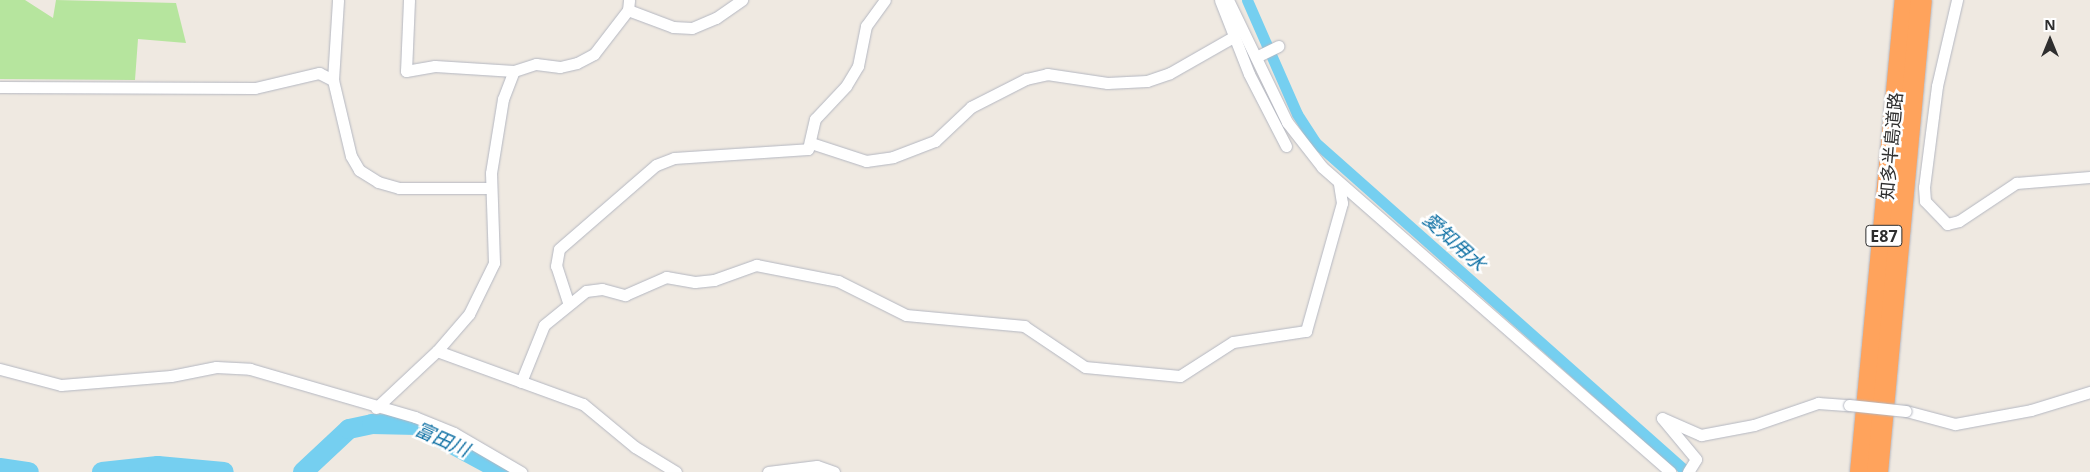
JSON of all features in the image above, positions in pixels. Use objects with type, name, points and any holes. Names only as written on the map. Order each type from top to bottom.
[{"type":"highway","points":[[1890,0],[1886,106],[1890,155]]},
{"type":"highway","name":"知多半島道路","points":[[1860,472],[1905,0]]},
{"type":"highway","name":"知多半島道路","points":[[1877,472],[1921,0]]},
{"type":"highway","points":[[1908,137],[1930,0]]},
{"type":"street","points":[[338,0],[332,80],[351,156],[359,170],[378,182],[399,188],[490,188]]},
{"type":"street","points":[[409,0],[406,71],[436,66],[514,71],[536,64],[560,67],[594,54],[628,5],[673,27],[692,28],[716,18],[742,0]]},
{"type":"street","points":[[568,302],[556,266],[559,249],[656,165],[674,158],[808,149],[812,143],[815,119],[846,86],[858,66],[866,26],[885,0]]},
{"type":"street","points":[[1220,0],[1233,37],[1286,146]]},
{"type":"street","points":[[1228,0],[1298,140],[1339,183],[1670,472]]},
{"type":"street","points":[[1957,0],[1937,86],[1924,187],[1925,201],[1947,224],[1959,221],[2016,183],[2090,177]]},
{"type":"street","points":[[812,143],[866,161],[893,157],[935,141],[971,107],[1026,79],[1046,74],[1107,83],[1147,81],[1170,73],[1233,37]]},
{"type":"street","points":[[1256,57],[1279,46]]},
{"type":"street","points":[[376,408],[437,351],[469,314],[494,263],[490,188],[503,99],[514,71]]},
{"type":"street","points":[[0,87],[256,88],[319,73],[332,80]]},
{"type":"street","points":[[521,382],[544,325],[568,302],[586,291],[602,289],[625,294],[666,277],[695,282],[714,280],[756,265],[838,281],[906,315],[1024,326],[1085,367],[1180,376],[1232,342],[1306,331],[1342,203],[1339,183]]},
{"type":"street","points":[[437,351],[583,404],[635,447],[676,472]]},
{"type":"street","points":[[0,370],[60,385],[171,376],[216,367],[250,369],[376,408],[415,416],[454,433],[521,472]]},
{"type":"street","points":[[1692,468],[1696,458],[1662,418],[1700,435],[1754,425],[1818,403],[1906,411],[1955,424],[2031,410],[2090,392]]},
{"type":"street","points":[[768,472],[817,466],[834,472]]},
{"type":"green space","points":[[0,0],[25,0],[53,18],[56,0],[176,3],[186,43],[138,39],[135,80],[0,79]]},
{"type":"waterway","name":"愛知用水","points":[[1247,0],[1297,114],[1315,142],[1687,472]]},
{"type":"waterway","name":"富田川","points":[[303,472],[349,429],[372,424],[417,425],[504,472]]},
{"type":"waterway","name":"富田川","points":[[102,472],[158,466],[224,472]]},
{"type":"waterway","name":"富田川","points":[[0,468],[29,472]]}]
